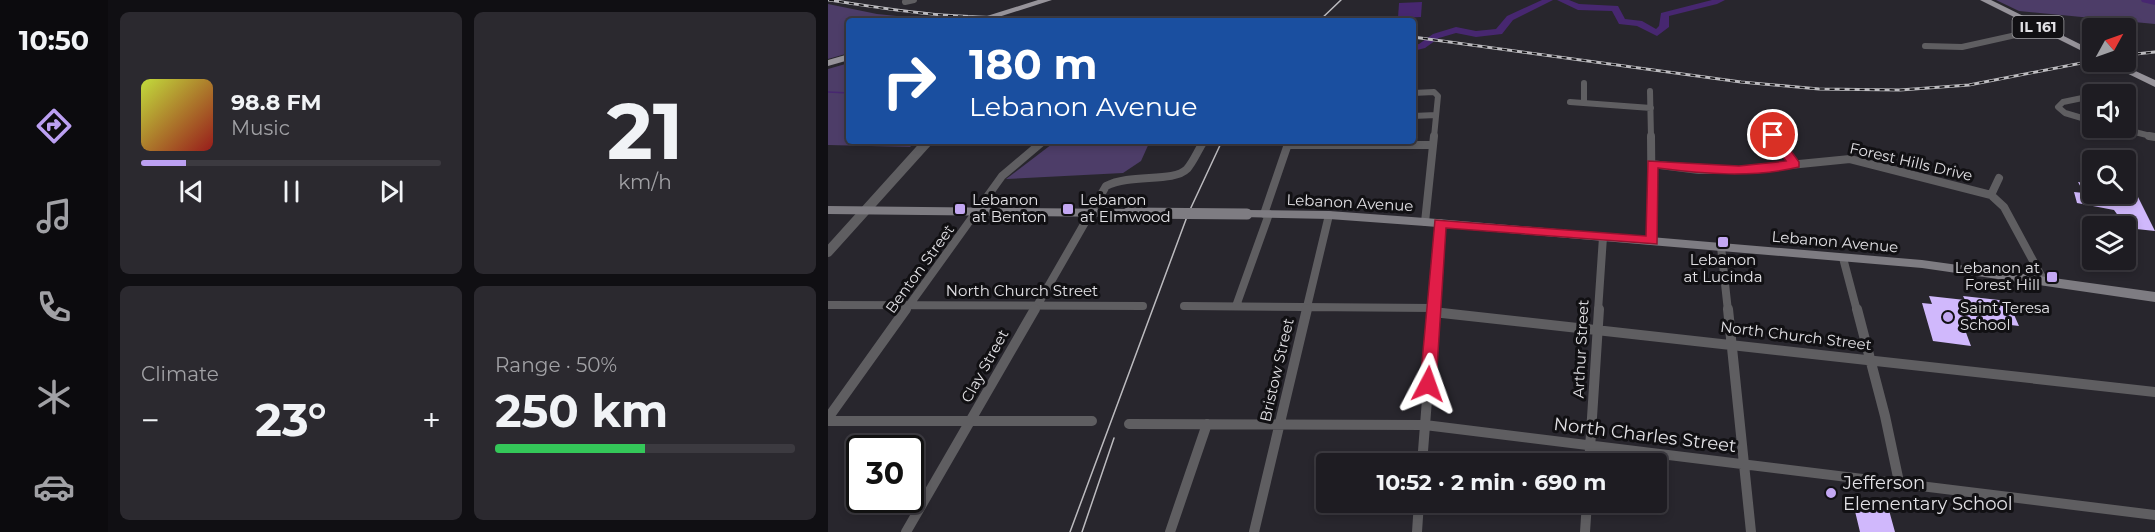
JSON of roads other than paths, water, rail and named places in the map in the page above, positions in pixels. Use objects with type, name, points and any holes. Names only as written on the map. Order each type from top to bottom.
[{"type":"main road","points":[[986,18],[1047,0]]},
{"type":"main road","name":"IL 161","points":[[1983,0],[2082,48]]},
{"type":"main road","points":[[828,63],[846,58]]},
{"type":"main road","points":[[2130,72],[2155,84]]},
{"type":"main road","name":"Lebanon Avenue","points":[[828,210],[1329,215],[1922,264],[2155,297]]},
{"type":"street","points":[[905,2],[914,0]]},
{"type":"street","points":[[1925,46],[1962,46],[2043,29]]},
{"type":"street","points":[[1584,83],[1584,103]]},
{"type":"street","points":[[1650,91],[1652,241]]},
{"type":"street","points":[[1416,93],[1434,92],[1438,96],[1425,222]]},
{"type":"street","points":[[2082,98],[2064,102],[2058,107],[2065,113],[2082,118]]},
{"type":"street","points":[[1570,102],[1651,108]]},
{"type":"street","points":[[1416,116],[1436,115]]},
{"type":"street","points":[[1763,120],[1794,164]]},
{"type":"street","points":[[2136,132],[2155,137]]},
{"type":"street","points":[[828,252],[925,144]]},
{"type":"street","name":"Benton Street","points":[[828,419],[1002,176],[1040,144]]},
{"type":"street","name":"Clay Street","points":[[906,532],[1106,186],[1122,178],[1170,176],[1184,171],[1202,144]]},
{"type":"street","points":[[1236,306],[1288,144]]},
{"type":"street","points":[[1360,144],[1432,145]]},
{"type":"street","name":"Forest Hills Drive","points":[[1652,164],[1700,170],[1739,170],[1850,159],[1991,195]]},
{"type":"street","points":[[1999,178],[1991,195],[2004,207],[2044,281]]},
{"type":"street","name":"Bristow Street","points":[[1254,532],[1329,215]]},
{"type":"street","points":[[1423,453],[1440,223]]},
{"type":"street","name":"Arthur Street","points":[[1590,453],[1603,237]]},
{"type":"street","points":[[1721,247],[1751,532]]},
{"type":"street","points":[[1843,258],[1899,482]]},
{"type":"street","name":"North Church Street","points":[[828,305],[1143,306]]},
{"type":"street","name":"North Church Street","points":[[1184,306],[1308,306],[1433,310],[2155,392]]},
{"type":"street","points":[[828,419],[970,422],[1092,421]]},
{"type":"street","name":"North Charles Street","points":[[1129,424],[1425,425],[2155,515]]},
{"type":"street","points":[[1170,532],[1207,424]]},
{"type":"street","points":[[1417,532],[1418,513]]},
{"type":"street","points":[[1585,532],[1586,513]]},
{"type":"waterway","points":[[1416,47],[1436,36],[1456,30],[1476,34],[1499,32],[1510,18],[1549,0]]},
{"type":"waterway","points":[[1561,0],[1578,7],[1615,8],[1622,22],[1639,23],[1657,33],[1664,27],[1664,15],[1721,0]]},
{"type":"waterway","points":[[2145,0],[2155,2]]},
{"type":"waterway","points":[[828,92],[846,93]]},
{"type":"tram line","points":[[1322,18],[1341,0]]},
{"type":"tram line","points":[[1070,532],[1188,214],[1221,144]]},
{"type":"tram line","points":[[1082,532],[1114,438]]},
{"type":"railway","points":[[829,0],[942,15],[1029,18]]},
{"type":"railway","points":[[1416,37],[1741,82],[1819,89],[1900,90],[1969,85],[2082,63]]},
{"type":"railway","points":[[2136,54],[2155,52]]},
{"type":"place","name":"Lebanon at Benton","points":[[960,209]]},
{"type":"place","name":"Lebanon at Elmwood","points":[[1068,209]]},
{"type":"place","name":"Lebanon at Lucinda","points":[[1723,242]]},
{"type":"place","name":"Lebanon at Forest Hill","points":[[2052,277]]},
{"type":"place","name":"Saint Teresa School","points":[[1948,317]]},
{"type":"place","name":"Jefferson Elementary School","points":[[1831,493]]}]
